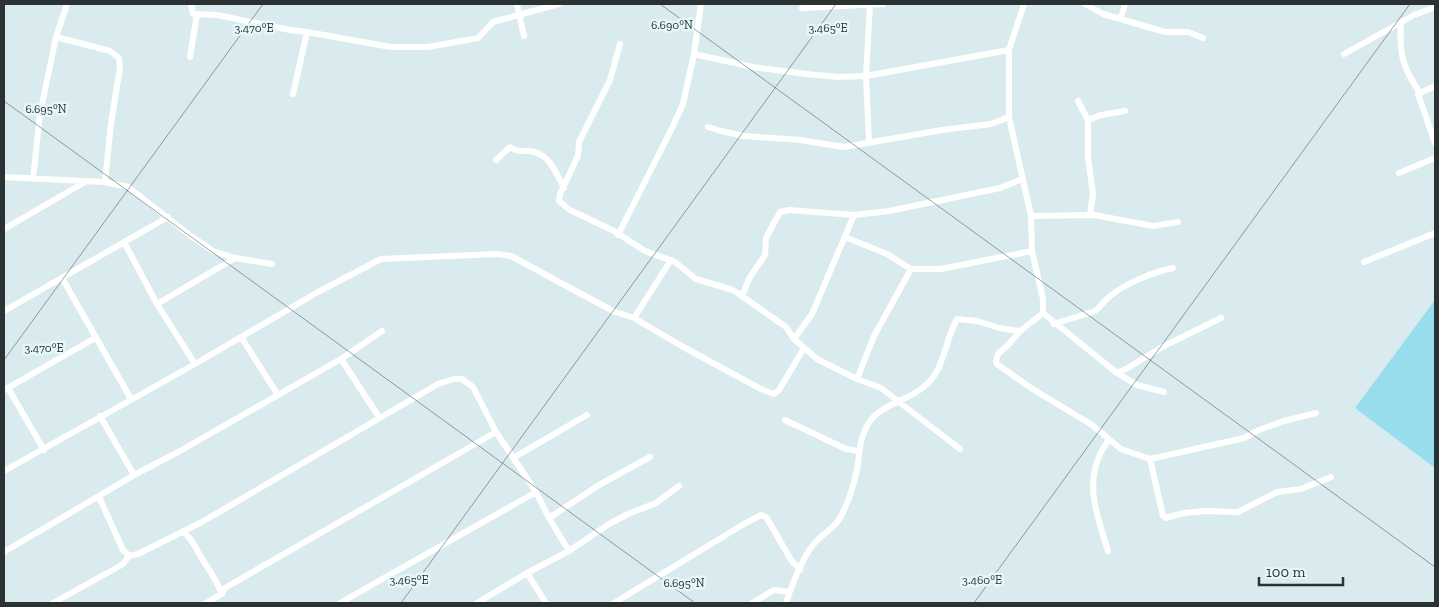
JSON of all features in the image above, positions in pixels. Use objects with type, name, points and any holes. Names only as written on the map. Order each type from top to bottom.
[{"type":"street","points":[[33,179],[40,114],[56,37],[67,4]]},
{"type":"street","points":[[191,4],[193,14],[210,14],[290,30],[392,46],[428,47],[478,38],[493,22],[559,4]]},
{"type":"street","points":[[517,4],[524,36]]},
{"type":"street","points":[[618,235],[683,104],[694,54],[701,4]]},
{"type":"street","points":[[869,142],[866,76],[870,4]]},
{"type":"street","points":[[802,8],[883,4]]},
{"type":"street","points":[[1024,4],[1008,50],[1010,117],[1031,216],[1032,251],[1043,298],[1043,314],[1117,373],[1137,384],[1164,392]]},
{"type":"street","points":[[1085,4],[1102,14],[1165,32],[1188,32],[1203,38]]},
{"type":"street","points":[[1121,18],[1125,4]]},
{"type":"street","points":[[1344,54],[1401,22],[1435,6]]},
{"type":"street","points":[[190,57],[197,14]]},
{"type":"street","points":[[1401,22],[1400,38],[1403,63],[1409,77],[1420,93],[1418,94],[1435,143]]},
{"type":"street","points":[[293,94],[307,32]]},
{"type":"street","points":[[56,37],[110,51],[119,58],[120,68],[105,182]]},
{"type":"street","points":[[620,44],[610,80],[579,142],[578,156],[560,194],[559,201],[570,210],[614,231],[649,254],[671,260],[696,279],[732,290],[742,296],[786,327],[794,340],[817,359],[857,380],[881,388],[960,449]]},
{"type":"street","points":[[694,54],[753,67],[838,77],[866,76],[1008,50]]},
{"type":"street","points":[[1420,93],[1435,86]]},
{"type":"street","points":[[1078,101],[1088,120],[1088,158],[1093,194],[1090,215]]},
{"type":"street","points":[[1088,120],[1101,115],[1125,111]]},
{"type":"street","points":[[708,127],[744,136],[800,140],[838,146],[856,146],[869,142],[942,130],[991,124],[1010,117]]},
{"type":"street","points":[[496,160],[510,147],[518,152],[536,153],[543,156],[553,166],[564,188]]},
{"type":"street","points":[[1399,173],[1435,158]]},
{"type":"street","points":[[4,177],[105,182],[128,187],[190,236],[213,251],[235,258],[272,264]]},
{"type":"street","points":[[742,296],[750,277],[763,258],[766,251],[766,238],[780,212],[788,210],[854,215],[890,211],[1000,188],[1022,179]]},
{"type":"street","points":[[4,229],[85,182]]},
{"type":"street","points":[[794,340],[812,314],[854,215]]},
{"type":"street","points":[[1031,216],[1090,215],[1152,226],[1178,222]]},
{"type":"street","points":[[4,311],[168,217]]},
{"type":"street","points":[[1364,262],[1435,233]]},
{"type":"street","points":[[845,237],[887,254],[911,269],[941,269],[1032,251]]},
{"type":"street","points":[[124,242],[157,304],[195,364]]},
{"type":"street","points":[[4,471],[195,364],[318,292],[381,259],[497,254],[511,256],[613,311],[634,318],[685,348],[774,394],[779,390],[804,348]]},
{"type":"street","points":[[157,304],[235,258]]},
{"type":"street","points":[[634,318],[671,260]]},
{"type":"street","points":[[1054,324],[1095,311],[1110,296],[1138,280],[1173,268]]},
{"type":"street","points":[[857,380],[874,336],[911,269]]},
{"type":"street","points":[[62,278],[131,399]]},
{"type":"street","points":[[1043,314],[1020,331],[998,354],[997,364],[1031,388],[1092,425],[1121,449],[1150,459],[1244,438],[1267,427],[1316,413]]},
{"type":"street","points":[[1117,373],[1164,346],[1220,318]]},
{"type":"street","points":[[786,603],[789,592],[812,546],[838,521],[848,500],[858,464],[858,451],[863,434],[879,412],[919,391],[930,381],[936,372],[957,319],[977,321],[999,328],[1020,331]]},
{"type":"street","points":[[4,552],[134,475],[341,360],[382,332]]},
{"type":"street","points":[[241,336],[278,395]]},
{"type":"street","points":[[44,450],[6,389],[96,338]]},
{"type":"street","points":[[341,360],[379,417]]},
{"type":"street","points":[[53,603],[123,564],[129,556],[138,554],[167,538],[184,532],[379,417],[438,384],[454,378],[462,379],[473,387],[496,432],[536,492],[569,551]]},
{"type":"street","points":[[513,458],[587,415]]},
{"type":"street","points":[[100,416],[134,475]]},
{"type":"street","points":[[785,420],[846,448],[858,451]]},
{"type":"street","points":[[206,603],[222,594],[225,588],[496,432]]},
{"type":"street","points":[[1108,550],[1096,512],[1092,482],[1098,458],[1109,439]]},
{"type":"street","points":[[549,518],[599,485],[650,457]]},
{"type":"street","points":[[1150,459],[1163,516],[1166,518],[1184,513],[1205,511],[1238,512],[1278,492],[1300,489],[1331,478]]},
{"type":"street","points":[[477,603],[527,573],[569,551],[609,524],[656,503],[679,486]]},
{"type":"street","points":[[340,603],[536,492]]},
{"type":"street","points":[[99,497],[123,550],[129,556]]},
{"type":"street","points":[[614,603],[761,515],[766,517],[791,560],[800,570]]},
{"type":"street","points":[[184,532],[196,546],[222,594]]},
{"type":"street","points":[[527,573],[546,603]]},
{"type":"street","points":[[752,603],[774,590],[789,592]]},
{"type":"shaded area","points":[[1435,300],[1435,468],[1355,408]]}]
